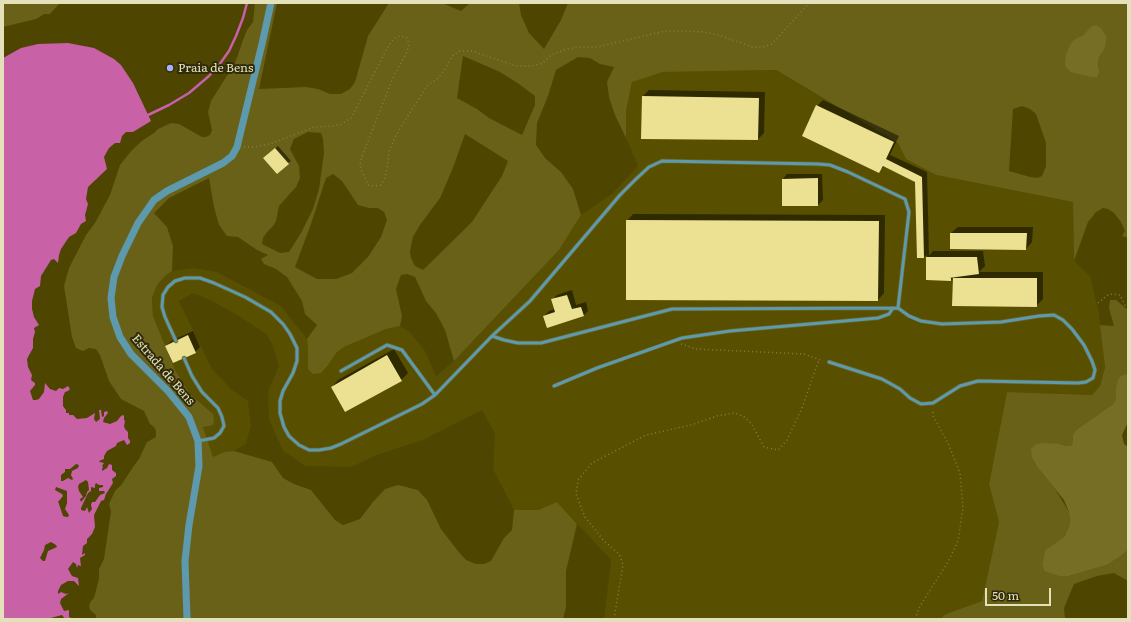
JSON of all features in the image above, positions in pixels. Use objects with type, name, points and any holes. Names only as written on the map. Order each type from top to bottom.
[{"type":"street","name":"Estrada de Bens","points":[[187,619],[185,561],[189,525],[200,466],[198,441],[189,417],[168,391],[131,354],[120,337],[113,318],[111,298],[114,277],[122,256],[138,223],[154,200],[167,191],[223,163],[232,156],[237,147],[271,3]]},
{"type":"lane","points":[[176,341],[162,307],[163,294],[175,280],[200,278],[207,280],[245,297],[271,312],[290,334],[296,348],[297,361],[280,401],[280,414],[284,427],[299,445],[309,450],[331,448],[422,404],[435,395],[492,336],[530,301],[636,179],[650,167],[662,161],[830,165],[905,199],[909,212],[898,308]]},
{"type":"lane","points":[[554,386],[597,368],[682,338],[730,330],[878,318],[889,314],[892,308]]},
{"type":"lane","points":[[492,336],[504,340],[541,343],[672,309],[898,308],[909,316],[921,321],[942,324],[1001,322],[1054,315],[1064,320],[1072,329],[1092,361],[1095,370],[1093,378],[1078,383],[978,381],[960,386],[933,403],[921,404],[910,398],[900,389],[882,379],[827,362]]},
{"type":"lane","points":[[341,371],[387,345],[402,350],[435,395]]},
{"type":"lane","points":[[184,358],[192,376],[202,392],[218,408],[224,426],[220,433],[214,438],[198,441]]},
{"type":"path","points":[[237,147],[254,147],[273,143],[314,127],[342,124],[351,118],[390,43],[401,36],[407,38],[409,44],[407,52],[394,75],[360,164],[368,185],[381,185],[387,169],[389,152],[398,131],[427,86],[438,78],[452,56],[460,50],[472,51],[516,66],[532,66],[543,63],[551,55],[564,50],[578,47],[597,47],[665,31],[705,32],[753,47],[763,47],[772,44],[809,3]]},
{"type":"path","points":[[1121,3],[1128,4]]},
{"type":"path","points":[[1098,303],[1109,294],[1120,295],[1125,305],[1128,307]]},
{"type":"path","points":[[672,342],[696,349],[804,354],[827,362]]},
{"type":"path","points":[[614,619],[623,565],[619,554],[604,541],[585,517],[576,494],[578,480],[592,462],[646,435],[691,425],[717,416],[734,413],[743,416],[751,423],[764,447],[778,450],[787,440],[802,408],[819,360]]},
{"type":"path","points":[[915,619],[920,606],[948,562],[958,541],[963,508],[960,473],[948,443],[933,416],[933,403]]},
{"type":"shaded area","points":[[3,3],[60,3],[50,14],[44,14],[36,19],[3,27]]},
{"type":"shaded area","points":[[255,3],[277,3],[259,89],[306,87],[318,89],[330,94],[341,94],[350,89],[355,82],[368,36],[389,3],[442,3],[461,11],[470,3],[519,3],[521,15],[529,33],[544,49],[561,20],[568,3],[1128,3],[1128,238],[1122,236],[1125,231],[1121,222],[1114,213],[1103,208],[1096,212],[1088,222],[1074,261],[1073,202],[936,175],[906,159],[898,143],[776,70],[663,72],[632,82],[626,111],[626,138],[615,115],[609,97],[607,82],[614,67],[600,64],[590,58],[578,57],[556,70],[548,96],[537,123],[536,145],[545,158],[561,172],[573,189],[581,215],[559,250],[454,361],[445,330],[436,313],[426,301],[415,277],[407,274],[401,275],[396,289],[402,316],[400,326],[386,329],[344,347],[337,352],[321,373],[313,374],[308,369],[307,339],[317,325],[305,314],[302,301],[287,277],[276,269],[264,264],[261,259],[268,255],[257,250],[238,237],[227,236],[219,225],[209,178],[169,198],[154,213],[167,227],[173,246],[172,271],[157,285],[152,298],[153,316],[175,370],[190,394],[213,414],[213,425],[203,427],[213,457],[224,452],[234,451],[272,462],[283,478],[311,490],[335,520],[343,525],[360,519],[385,489],[398,485],[418,490],[427,500],[441,529],[458,551],[466,560],[476,564],[484,564],[491,561],[504,538],[512,530],[514,510],[538,510],[557,502],[577,524],[566,571],[566,607],[563,619],[96,619],[96,615],[90,610],[89,606],[94,598],[99,579],[99,569],[104,559],[111,511],[109,504],[115,491],[122,484],[139,459],[147,442],[156,437],[156,431],[150,424],[144,411],[121,399],[109,381],[100,355],[96,349],[89,348],[83,351],[76,348],[72,337],[64,286],[69,268],[86,235],[95,223],[110,195],[120,165],[132,150],[158,129],[171,123],[179,124],[202,137],[210,135],[212,130],[208,112],[211,101],[228,74],[233,69],[247,30],[253,22]],"holes":[[[1092,27],[1102,29],[1107,39],[1105,49],[1099,57],[1099,67],[1075,39],[1083,35]],[[463,56],[500,72],[535,96],[535,105],[522,135],[489,118],[477,109],[457,98]],[[1022,106],[1030,109],[1036,114],[1046,143],[1046,166],[1042,176],[1037,178],[1009,171],[1013,109]],[[308,132],[321,133],[324,153],[319,189],[313,209],[301,233],[289,252],[280,253],[262,244],[263,238],[276,221],[279,206],[296,187],[300,178],[299,166],[290,149],[294,139]],[[465,134],[508,161],[502,176],[472,222],[423,270],[415,266],[411,258],[410,251],[413,237],[440,198]],[[333,174],[342,181],[358,205],[369,208],[378,208],[384,212],[387,220],[381,237],[368,257],[352,273],[336,279],[317,279],[295,267],[326,178]]]},
{"type":"shaded area","points":[[1096,25],[1102,29],[1107,38],[1105,49],[1099,57],[1099,73],[1097,77],[1071,72],[1065,66],[1066,55],[1070,45],[1075,39],[1083,35],[1092,26]]},
{"type":"shaded area","points":[[68,43],[94,48],[114,59],[121,65],[133,83],[151,121],[133,132],[126,132],[122,136],[120,143],[115,143],[109,148],[104,157],[107,169],[88,187],[86,199],[88,204],[85,215],[86,221],[81,224],[76,233],[69,237],[61,249],[58,263],[54,259],[51,260],[41,276],[40,286],[35,289],[32,301],[34,317],[39,325],[34,328],[33,348],[27,359],[28,367],[32,375],[31,380],[35,383],[30,391],[33,400],[39,399],[44,392],[45,383],[50,389],[56,391],[59,388],[63,389],[68,386],[70,389],[65,392],[63,397],[63,406],[66,413],[73,415],[77,419],[87,418],[95,413],[94,419],[96,422],[100,419],[99,410],[101,410],[102,417],[104,416],[104,412],[107,411],[108,413],[103,422],[110,424],[117,421],[123,415],[125,421],[124,426],[128,432],[130,443],[127,445],[124,440],[117,443],[116,446],[107,451],[104,459],[99,461],[104,463],[102,466],[102,471],[107,468],[109,464],[112,465],[112,470],[116,473],[116,476],[112,479],[113,483],[94,515],[95,527],[92,534],[87,539],[87,543],[83,546],[82,555],[85,553],[85,555],[80,558],[81,566],[78,565],[77,568],[76,564],[73,562],[68,569],[72,576],[78,578],[79,586],[74,581],[68,581],[61,585],[58,591],[58,594],[61,592],[66,594],[69,593],[61,599],[60,603],[64,611],[69,610],[69,617],[73,619],[65,619],[62,615],[47,619],[3,619],[3,58],[21,48],[38,44]],"holes":[[[76,464],[79,465],[78,468],[72,471],[72,480],[68,478],[61,481],[61,475],[65,472],[65,469],[70,469]],[[86,480],[88,482],[89,490],[81,502],[80,499],[83,497],[79,491],[79,484]],[[96,483],[103,485],[103,487],[99,488],[99,491],[104,491],[105,493],[100,495],[95,502],[92,502],[92,509],[89,513],[87,507],[85,511],[81,510],[88,493],[91,491],[91,487],[95,488]],[[56,487],[67,491],[67,503],[65,509],[69,515],[68,517],[63,516],[58,502],[63,496],[55,490]],[[51,542],[57,547],[48,551],[45,561],[40,558],[45,545]]]},
{"type":"shaded area","points":[[775,70],[898,143],[906,159],[936,175],[1073,202],[1074,261],[1090,276],[1099,313],[1105,367],[1100,386],[1092,395],[1007,392],[989,484],[999,522],[982,601],[946,614],[940,619],[604,619],[611,560],[557,502],[538,510],[514,510],[493,469],[495,434],[482,410],[423,440],[377,455],[351,467],[305,466],[283,451],[269,420],[268,392],[279,366],[273,346],[266,334],[239,316],[210,300],[193,293],[179,301],[212,369],[232,390],[248,401],[251,425],[246,444],[234,451],[224,452],[213,457],[203,427],[213,414],[190,394],[175,370],[153,316],[152,298],[157,285],[172,271],[194,268],[217,272],[281,306],[307,339],[308,361],[328,365],[337,352],[344,347],[386,329],[400,326],[410,332],[425,351],[436,376],[454,361],[559,250],[581,215],[613,193],[638,166],[626,138],[626,111],[632,82],[663,72]]},
{"type":"shaded area","points":[[1110,300],[1116,300],[1128,310],[1128,374],[1116,389],[1116,398],[1113,404],[1076,430],[1073,435],[1072,445],[1066,446],[1060,444],[1038,468],[1055,489],[1069,512],[1070,524],[1064,537],[1045,550],[1042,565],[1059,576],[1069,576],[1107,565],[1128,550],[1128,581],[1114,573],[1097,576],[1074,584],[1064,608],[1065,619],[940,619],[946,614],[982,601],[999,522],[989,484],[1007,392],[1092,395],[1100,386],[1105,367],[1100,325],[1114,326],[1109,308]]},
{"type":"shaded area","points":[[1128,374],[1128,422],[1122,435],[1124,444],[1128,447],[1128,550],[1107,565],[1069,576],[1059,576],[1045,571],[1042,565],[1045,550],[1064,537],[1070,524],[1069,512],[1064,500],[1038,468],[1032,457],[1031,449],[1036,444],[1043,443],[1060,444],[1066,446],[1072,445],[1073,435],[1076,430],[1113,404],[1116,398],[1118,380],[1121,376]]},
{"type":"building","points":[[642,96],[759,98],[758,140],[641,139]]},
{"type":"building","points":[[816,105],[894,142],[886,159],[922,177],[924,258],[917,258],[915,182],[883,166],[879,173],[802,136]]},
{"type":"building","points":[[275,148],[289,164],[277,174],[263,158]]},
{"type":"building","points":[[818,178],[818,206],[782,206],[782,179]]},
{"type":"building","points":[[626,220],[879,221],[878,301],[626,300]]},
{"type":"building","points":[[950,233],[1027,233],[1026,250],[950,249]]},
{"type":"building","points":[[926,257],[977,257],[979,274],[949,278],[951,278],[951,281],[926,280]]},
{"type":"building","points":[[953,278],[1037,278],[1037,307],[952,306]]},
{"type":"building","points":[[567,295],[572,309],[581,307],[584,316],[547,328],[543,316],[555,312],[551,299]]},
{"type":"building","points":[[188,335],[196,353],[173,363],[165,346]]},
{"type":"building","points":[[387,355],[402,381],[345,412],[331,387]]},
{"type":"waterway","points":[[148,115],[189,93],[209,76],[219,65],[229,51],[236,36],[247,3]]},
{"type":"place","name":"Praia de Bens","points":[[170,68]]}]
